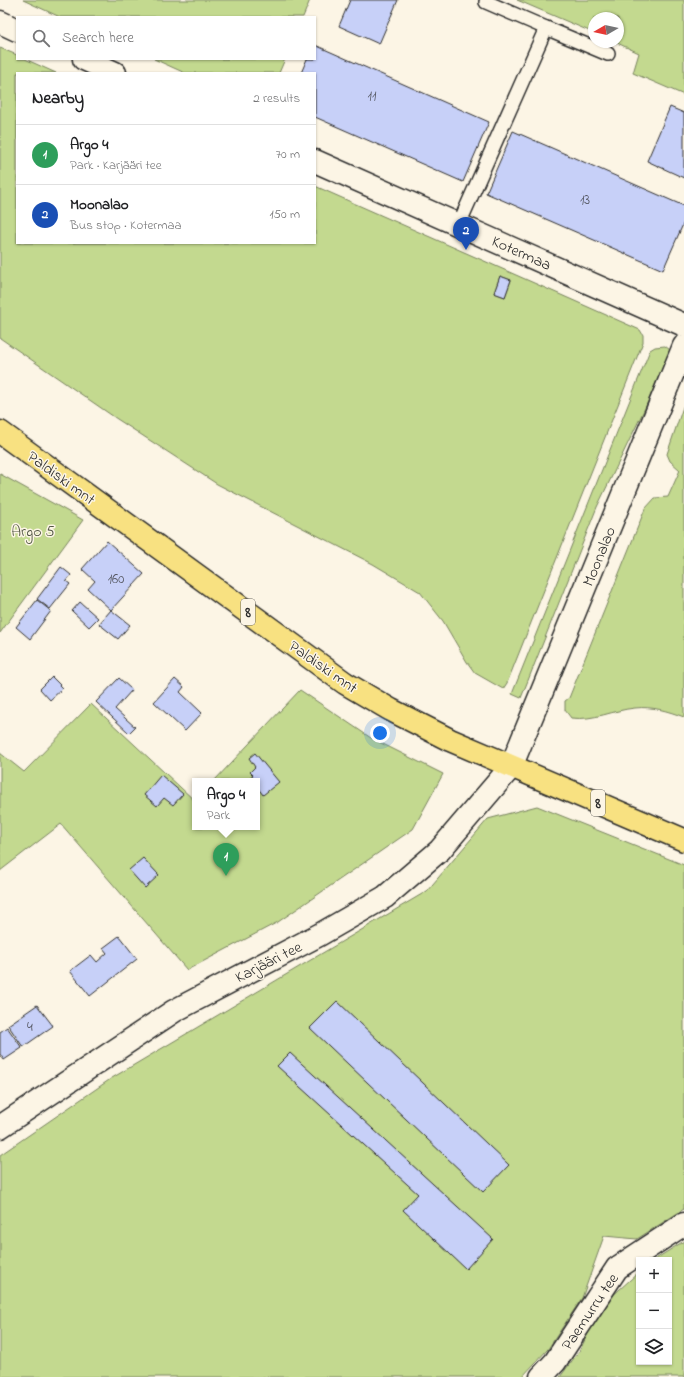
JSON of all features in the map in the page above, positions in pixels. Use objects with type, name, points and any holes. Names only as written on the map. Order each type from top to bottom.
[{"type":"main road","name":"Paldiski mnt","points":[[0,432],[344,683],[391,710],[450,740],[684,840]]},
{"type":"street","points":[[0,22],[16,30]]},
{"type":"street","points":[[86,60],[113,72]]},
{"type":"street","name":"Kotermaa","points":[[316,161],[684,325]]},
{"type":"street","name":"Moonalao","points":[[511,767],[684,346]]},
{"type":"street","name":"Karjääri tee","points":[[0,1126],[174,1011],[319,935],[385,897],[440,850],[511,767]]},
{"type":"street","name":"Paemurru tee","points":[[541,1377],[555,1362],[617,1268],[684,1224]]},
{"type":"lane","points":[[486,2],[608,54]]},
{"type":"lane","points":[[459,224],[546,28]]},
{"type":"green space","points":[[23,0],[310,0],[303,16],[58,16]]},
{"type":"green space","points":[[517,0],[684,0],[684,95],[633,73],[639,53],[624,46],[624,12],[588,12],[588,30]]},
{"type":"green space","points":[[0,48],[16,55],[16,60],[27,60],[54,72],[16,72],[16,244],[316,244],[316,186],[640,330],[643,335],[643,342],[507,683],[503,689],[475,673],[443,621],[420,592],[373,564],[217,484],[117,419],[0,338]],"holes":[[[500,276],[511,280],[505,297],[494,293]]]},
{"type":"green space","points":[[156,60],[285,60],[279,72],[183,72]]},
{"type":"green space","points":[[665,346],[670,350],[645,408],[597,507],[521,698],[512,694],[650,350],[655,347]]},
{"type":"green space","points":[[684,404],[684,717],[660,710],[641,708],[627,709],[596,717],[579,719],[571,718],[565,710],[565,701],[569,698],[645,509],[655,498],[668,497],[680,470],[670,461],[667,454]]},
{"type":"green space","name":"Argo 5","points":[[0,474],[83,520],[0,633]]},
{"type":"green space","points":[[300,690],[371,738],[443,774],[413,829],[278,922],[187,970],[61,824],[0,871],[0,753],[24,772],[91,704],[192,798],[192,830],[260,830],[260,778],[217,778]]},
{"type":"green space","points":[[537,806],[684,865],[684,1209],[637,1239],[604,1236],[582,1298],[548,1349],[522,1377],[0,1377],[0,1155],[112,1078],[427,891],[488,819]]},
{"type":"green space","points":[[684,1241],[684,1377],[560,1377],[580,1350],[601,1306],[636,1275],[636,1365],[672,1365],[672,1257],[659,1257]]},
{"type":"building","points":[[350,0],[398,0],[379,44],[339,26]]},
{"type":"building","points":[[316,45],[489,122],[463,182],[316,117],[316,72],[301,72],[307,60],[316,60]]},
{"type":"building","points":[[670,107],[684,113],[684,178],[647,161]]},
{"type":"building","points":[[513,131],[684,206],[684,222],[663,270],[486,193]]},
{"type":"building","points":[[500,276],[511,280],[505,297],[494,293]]},
{"type":"building","points":[[107,541],[144,574],[111,610],[88,589],[95,581],[82,569]]},
{"type":"building","points":[[61,567],[71,575],[66,581],[70,584],[50,609],[37,599]]},
{"type":"building","points":[[37,600],[51,611],[30,639],[16,627]]},
{"type":"building","points":[[80,602],[98,618],[89,627],[72,611]]},
{"type":"building","points":[[111,610],[130,625],[118,639],[99,624]]},
{"type":"building","points":[[52,677],[63,688],[50,700],[40,689]]},
{"type":"building","points":[[119,678],[132,690],[115,709],[135,727],[129,733],[96,702]]},
{"type":"building","points":[[175,679],[184,687],[180,692],[202,713],[185,731],[154,702]]},
{"type":"building","points":[[255,753],[279,782],[263,795],[260,791],[260,778],[249,778],[253,775],[250,772],[255,767],[249,758]]},
{"type":"building","points":[[161,775],[183,794],[173,805],[164,798],[157,806],[144,795]]},
{"type":"building","points":[[143,858],[159,875],[145,888],[129,870]]},
{"type":"building","points":[[119,936],[137,959],[90,996],[70,971],[91,955],[97,962],[107,953],[103,948]]},
{"type":"building","points":[[337,1001],[509,1165],[483,1192],[310,1028]]},
{"type":"building","points":[[37,1005],[53,1026],[23,1047],[8,1025]]},
{"type":"building","points":[[7,1027],[22,1048],[4,1060],[0,1054],[0,1032]]},
{"type":"building","points":[[290,1053],[493,1239],[466,1269],[403,1210],[418,1194],[277,1066]]},
{"type":"place","name":"Moonalao","points":[[466,250]]},
{"type":"place","name":"Argo 4","points":[[226,876]]}]
